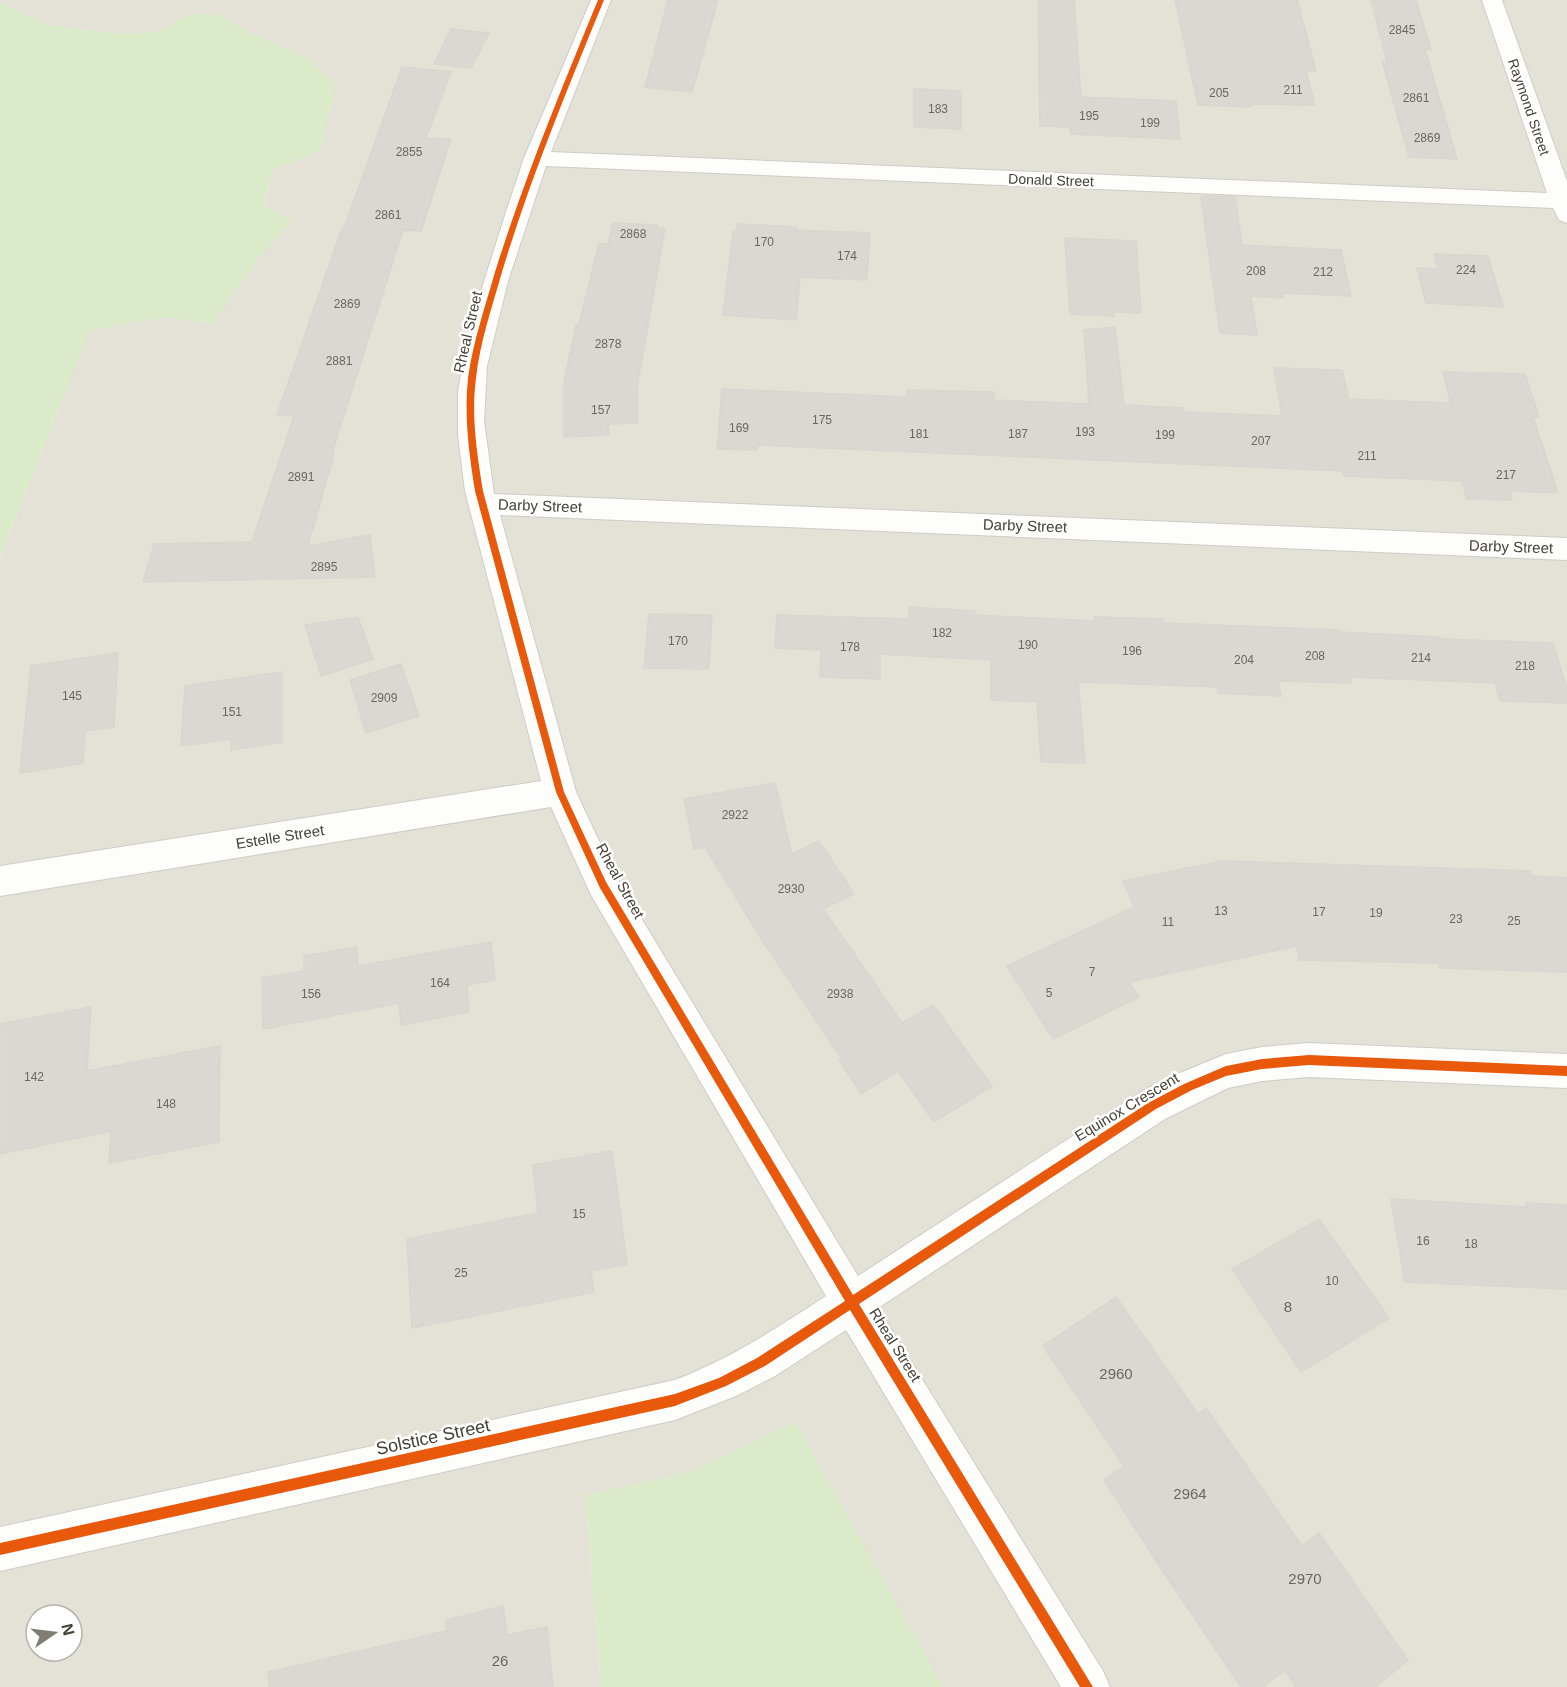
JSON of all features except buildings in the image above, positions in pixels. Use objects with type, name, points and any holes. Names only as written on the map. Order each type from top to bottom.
[{"type":"street","name":"Rheal Street","points":[[601,0],[536,158],[497,277],[472,377],[470,413],[473,453],[484,504],[560,792],[603,885],[852,1303],[1087,1687]]},
{"type":"street","name":"Raymond Street","points":[[1492,0],[1565,205]]},
{"type":"street","name":"Donald Street","points":[[536,158],[1565,205]]},
{"type":"street","name":"Darby Street","points":[[484,504],[1567,549]]},
{"type":"street","name":"Estelle Street","points":[[0,881],[560,792]]},
{"type":"street","name":"Equinox Crescent","points":[[852,1303],[1152,1106],[1226,1071],[1262,1064],[1309,1060],[1567,1071]]},
{"type":"street","name":"Solstice Street","points":[[0,1549],[675,1400],[722,1382],[761,1362],[852,1303]]},
{"type":"shaded area","points":[[0,0],[1567,0],[1567,1687],[943,1687],[794,1423],[690,1472],[585,1495],[601,1687],[0,1687],[0,557],[89,330],[165,317],[212,324],[259,257],[291,221],[264,205],[273,170],[320,150],[248,32],[219,15],[191,13],[158,32],[125,34],[48,25],[0,3]]},
{"type":"green space","points":[[0,3],[48,25],[125,34],[158,32],[191,13],[219,15],[248,32],[309,59],[336,86],[320,150],[273,170],[264,205],[292,221],[259,257],[212,324],[165,317],[89,331],[0,557]]},
{"type":"green space","points":[[795,1422],[943,1687],[601,1687],[585,1495],[690,1472]]},
{"type":"cycle path","points":[[601,0],[531,174],[507,245],[482,329],[471,392],[472,435],[479,491],[560,792],[603,885],[852,1303],[1087,1687]]},
{"type":"cycle path","points":[[0,1549],[675,1400],[722,1382],[761,1362],[1152,1106],[1226,1071],[1262,1064],[1309,1060],[1567,1071]]}]
